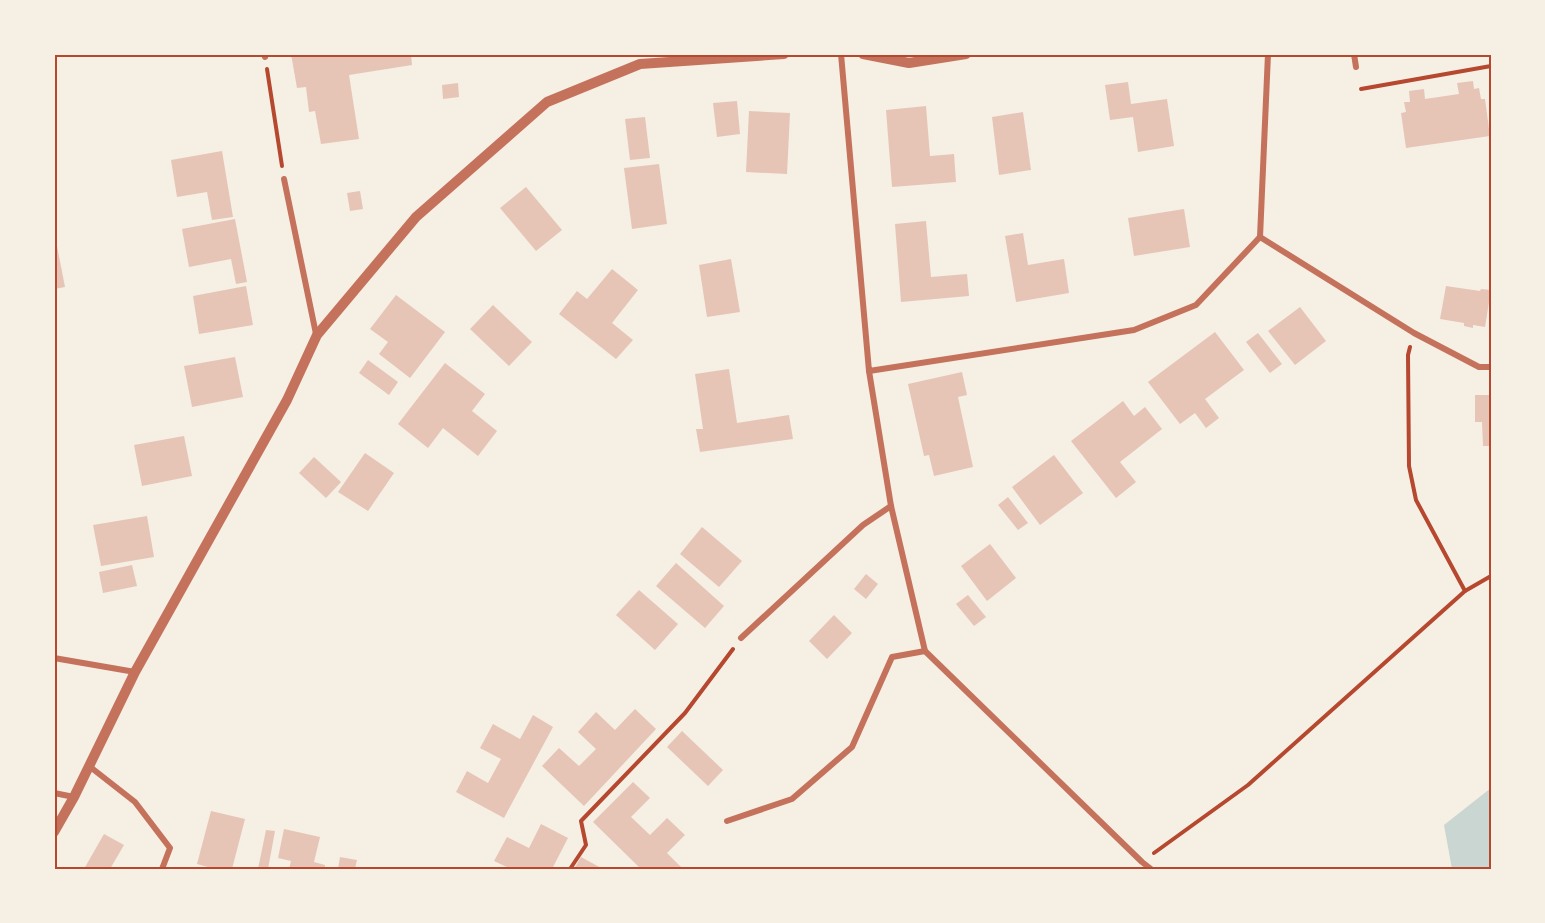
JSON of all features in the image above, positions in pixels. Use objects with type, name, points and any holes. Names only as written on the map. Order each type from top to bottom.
[{"type":"street","points":[[54,832],[74,797],[135,672],[287,400],[317,335],[416,217],[547,102],[639,59],[783,54]]},
{"type":"street","points":[[841,54],[869,371],[891,506],[925,651],[1151,869]]},
{"type":"street","points":[[863,54],[909,58],[966,54]]},
{"type":"street","points":[[869,371],[1134,330],[1196,305],[1260,237],[1268,54]]},
{"type":"street","points":[[1354,54],[1356,67]]},
{"type":"street","points":[[284,179],[317,335]]},
{"type":"street","points":[[1260,237],[1414,333],[1479,367],[1491,367]]},
{"type":"street","points":[[741,638],[863,525],[891,506]]},
{"type":"street","points":[[727,821],[792,798],[852,747],[892,657],[925,651]]},
{"type":"street","points":[[54,658],[135,672]]},
{"type":"street","points":[[89,766],[135,802],[170,848],[162,869]]},
{"type":"street","points":[[54,793],[74,797]]},
{"type":"path","points":[[265,55],[284,179]]},
{"type":"path","points":[[1361,89],[1491,66]]},
{"type":"path","points":[[1414,333],[1408,355],[1409,466],[1416,500],[1465,591]]},
{"type":"path","points":[[1142,862],[1248,784],[1465,591],[1491,576]]},
{"type":"path","points":[[570,869],[586,845],[581,821],[685,713],[741,638]]},
{"type":"shaded area","points":[[1491,788],[1491,869],[1452,869],[1444,825]]},
{"type":"building","points":[[291,54],[411,54],[412,65],[349,75],[359,139],[321,144],[315,111],[309,112],[306,87],[297,88]]},
{"type":"building","points":[[1473,81],[1474,89],[1479,88],[1481,99],[1485,99],[1490,136],[1406,148],[1401,113],[1406,112],[1404,102],[1410,102],[1409,91],[1424,89],[1425,99],[1459,94],[1457,83]]},
{"type":"building","points":[[1128,82],[1131,104],[1167,99],[1174,146],[1138,152],[1133,117],[1110,120],[1105,85]]},
{"type":"building","points":[[458,83],[459,97],[443,99],[442,85]]},
{"type":"building","points":[[737,101],[740,134],[717,137],[713,103]]},
{"type":"building","points":[[926,106],[930,156],[954,154],[956,182],[892,187],[886,110]]},
{"type":"building","points":[[749,111],[790,113],[787,174],[746,172]]},
{"type":"building","points":[[1023,112],[1031,170],[999,175],[992,117]]},
{"type":"building","points":[[645,117],[650,158],[630,160],[625,119]]},
{"type":"building","points":[[222,151],[233,217],[212,220],[207,192],[177,197],[171,160]]},
{"type":"building","points":[[659,164],[667,224],[632,229],[624,168]]},
{"type":"building","points":[[526,187],[562,230],[536,251],[500,208]]},
{"type":"building","points":[[360,191],[363,209],[350,211],[347,193]]},
{"type":"building","points":[[1184,209],[1190,247],[1134,256],[1128,218]]},
{"type":"building","points":[[235,219],[247,282],[236,284],[231,259],[189,267],[182,229]]},
{"type":"building","points":[[926,221],[931,277],[967,274],[969,296],[901,302],[895,224]]},
{"type":"building","points":[[1023,233],[1028,265],[1064,259],[1069,293],[1016,302],[1005,236]]},
{"type":"building","points":[[57,246],[65,287],[54,289],[54,247]]},
{"type":"building","points":[[731,259],[740,312],[707,317],[699,265]]},
{"type":"building","points":[[612,269],[638,290],[612,323],[633,340],[616,359],[559,314],[577,291],[587,299]]},
{"type":"building","points":[[246,286],[253,325],[199,334],[193,296]]},
{"type":"building","points":[[1446,286],[1480,291],[1481,289],[1491,290],[1485,327],[1473,325],[1473,328],[1464,326],[1464,323],[1440,319]]},
{"type":"building","points":[[396,295],[445,332],[410,378],[379,354],[388,342],[370,329]]},
{"type":"building","points":[[493,305],[532,342],[509,366],[470,329]]},
{"type":"building","points":[[1300,307],[1326,341],[1295,365],[1268,331]]},
{"type":"building","points":[[1215,332],[1244,370],[1205,399],[1219,418],[1206,428],[1195,413],[1180,424],[1148,382]]},
{"type":"building","points":[[1258,333],[1282,364],[1270,373],[1246,342]]},
{"type":"building","points":[[235,357],[243,397],[192,407],[184,366]]},
{"type":"building","points":[[368,360],[398,382],[389,395],[359,373]]},
{"type":"building","points":[[445,363],[485,394],[472,411],[497,431],[478,456],[443,428],[428,448],[398,424]]},
{"type":"building","points":[[729,369],[737,423],[789,415],[793,439],[700,452],[696,429],[703,429],[695,374]]},
{"type":"building","points":[[962,372],[967,395],[958,397],[973,467],[934,476],[929,455],[924,456],[908,384]]},
{"type":"building","points":[[1475,395],[1491,395],[1491,446],[1483,446],[1482,422],[1475,422]]},
{"type":"building","points":[[1123,401],[1134,416],[1145,407],[1162,429],[1120,462],[1136,482],[1116,498],[1071,441]]},
{"type":"building","points":[[184,436],[192,476],[142,486],[134,445]]},
{"type":"building","points":[[365,453],[394,473],[368,511],[338,492]]},
{"type":"building","points":[[1054,455],[1083,493],[1040,525],[1012,487]]},
{"type":"building","points":[[314,457],[341,482],[326,498],[299,473]]},
{"type":"building","points":[[1008,497],[1028,523],[1018,530],[998,505]]},
{"type":"building","points":[[147,516],[154,557],[101,566],[93,525]]},
{"type":"building","points":[[702,527],[742,561],[719,587],[680,554]]},
{"type":"building","points":[[990,544],[1016,578],[987,601],[961,566]]},
{"type":"building","points":[[676,563],[724,606],[705,628],[656,586]]},
{"type":"building","points":[[132,565],[137,586],[103,593],[99,572]]},
{"type":"building","points":[[866,574],[878,584],[866,599],[854,589]]},
{"type":"building","points":[[639,590],[678,624],[655,650],[616,615]]},
{"type":"building","points":[[968,595],[986,617],[974,626],[956,604]]},
{"type":"building","points":[[834,615],[852,633],[827,659],[809,641]]},
{"type":"building","points":[[635,709],[656,729],[584,806],[542,766],[559,748],[579,766],[596,749],[578,732],[596,712],[615,730]]},
{"type":"building","points":[[533,715],[553,727],[504,818],[456,792],[467,771],[488,783],[501,759],[480,748],[493,724],[520,739]]},
{"type":"building","points":[[682,731],[723,770],[708,786],[667,747]]},
{"type":"building","points":[[633,782],[650,798],[631,817],[650,835],[667,818],[685,835],[667,853],[683,869],[641,869],[593,822]]},
{"type":"building","points":[[211,811],[245,819],[232,869],[215,869],[197,864]]},
{"type":"building","points":[[541,824],[568,838],[552,869],[511,869],[494,861],[507,837],[529,848]]},
{"type":"building","points":[[284,829],[320,837],[314,862],[325,865],[325,869],[289,869],[291,861],[278,858]]},
{"type":"building","points":[[266,830],[275,831],[268,869],[258,869]]},
{"type":"building","points":[[104,834],[124,845],[110,869],[84,869]]},
{"type":"building","points":[[340,857],[357,860],[355,869],[338,869]]},
{"type":"building","points":[[581,857],[603,869],[574,869]]}]
